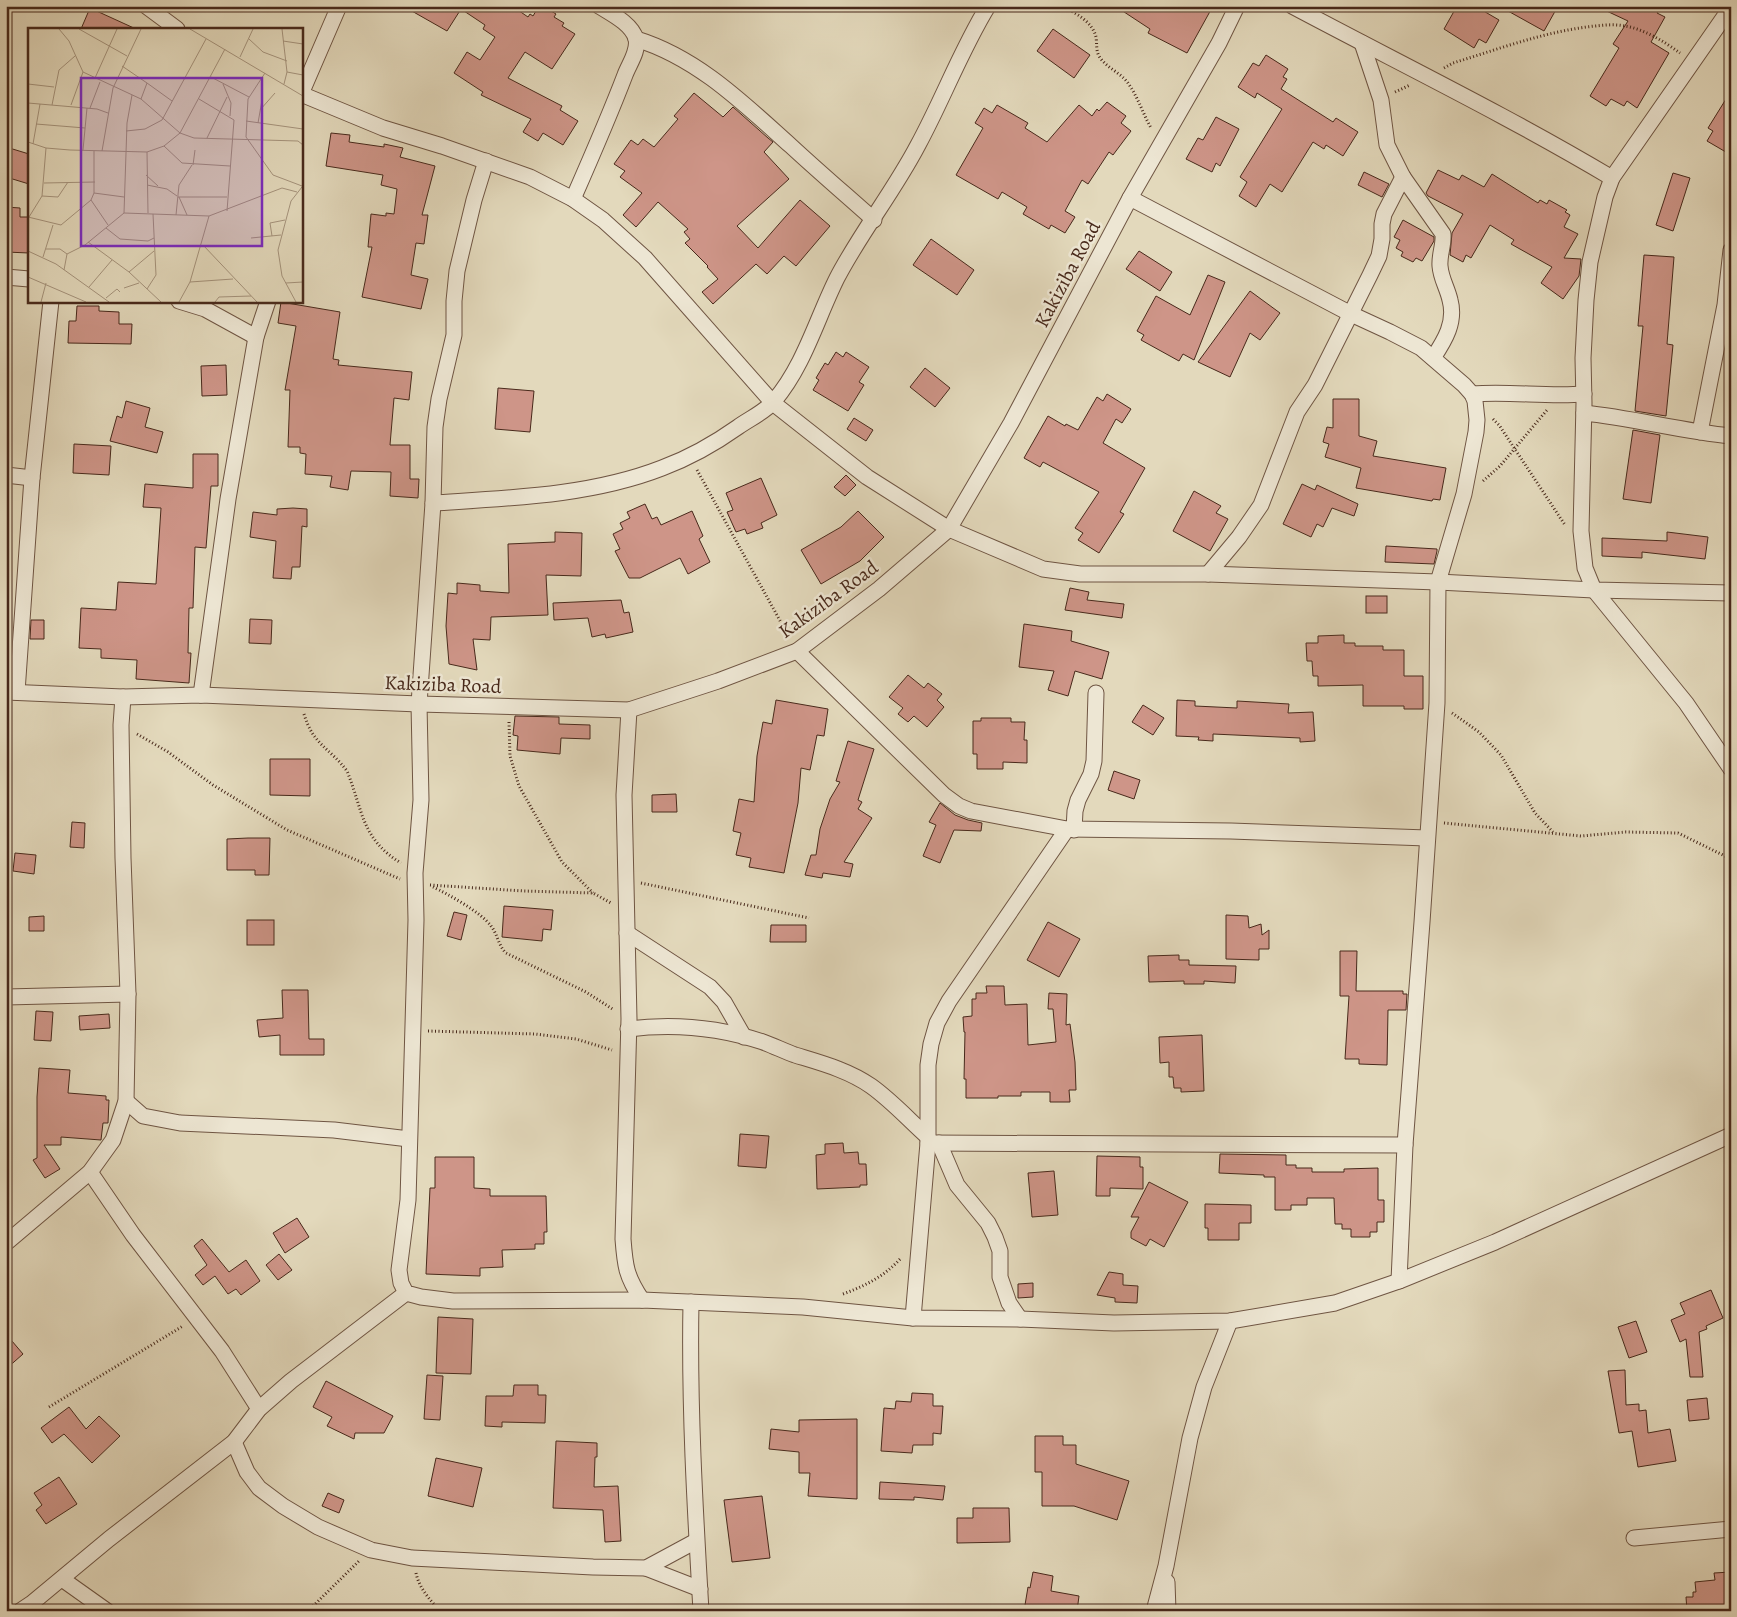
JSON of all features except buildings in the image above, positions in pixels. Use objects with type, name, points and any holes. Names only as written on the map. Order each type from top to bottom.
[{"type":"street","points":[[146,6],[176,28]]},
{"type":"street","points":[[302,92],[339,6]]},
{"type":"street","points":[[573,199],[608,121],[635,52],[636,39],[629,28],[617,17],[599,6]]},
{"type":"street","points":[[432,503],[552,493],[610,484],[662,468],[689,456],[717,442],[774,403],[797,368],[824,303],[848,258],[874,220],[918,146],[974,28],[988,6]]},
{"type":"street","name":"Kakiziba Road","points":[[11,692],[123,697],[200,695],[304,698],[419,704],[629,710],[718,681],[797,651],[879,590],[949,528],[1011,423],[1130,198],[1219,43],[1237,6]]},
{"type":"street","points":[[1292,6],[1565,150],[1612,178]]},
{"type":"street","points":[[1731,7],[1612,178],[1605,197],[1590,262],[1586,300],[1583,358],[1584,413],[1581,531],[1585,568],[1594,590],[1686,703],[1731,769]]},
{"type":"street","points":[[636,39],[657,46],[682,58],[731,92],[874,220]]},
{"type":"street","points":[[1362,43],[1381,100],[1387,145],[1403,177],[1443,234],[1440,263],[1442,282],[1450,300],[1452,317],[1449,332],[1433,358]]},
{"type":"street","points":[[302,94],[383,128],[530,177],[573,199],[603,220],[645,258],[774,403],[867,477],[949,528],[1043,569],[1080,574],[1208,574],[1438,582],[1594,590],[1731,593]]},
{"type":"street","points":[[486,161],[474,200],[457,271],[454,301],[454,335],[439,399],[435,427],[419,704],[420,881],[416,920],[408,1200],[399,1270],[401,1282],[406,1292],[420,1297],[453,1301],[642,1300],[803,1307],[913,1318],[1020,1319],[1114,1323],[1230,1321],[1335,1303],[1399,1281],[1495,1242],[1731,1135]]},
{"type":"street","points":[[1208,574],[1239,537],[1261,505],[1298,412],[1315,385],[1379,256],[1383,219],[1403,177]]},
{"type":"street","points":[[1130,198],[1350,314],[1421,348],[1454,375],[1474,401],[1476,432],[1464,494],[1438,582],[1437,703],[1405,1145],[1399,1281]]},
{"type":"street","points":[[1700,432],[1728,304],[1731,250]]},
{"type":"street","points":[[6,277],[28,279]]},
{"type":"street","points":[[11,692],[51,302]]},
{"type":"street","points":[[182,302],[205,309],[256,337]]},
{"type":"street","points":[[200,695],[228,499],[256,337],[268,302]]},
{"type":"street","points":[[1474,401],[1498,392],[1584,394]]},
{"type":"street","points":[[1584,413],[1731,436]]},
{"type":"street","points":[[6,475],[32,478]]},
{"type":"street","points":[[797,651],[951,801],[972,811],[1071,830],[1231,832],[1427,838]]},
{"type":"street","points":[[913,1318],[931,1141],[928,1065],[937,1023],[949,1001],[1071,830],[1078,800],[1091,774],[1094,761],[1096,693]]},
{"type":"street","points":[[6,1242],[90,1172],[113,1140],[126,1101],[128,994],[123,858],[121,725],[123,697]]},
{"type":"street","points":[[629,710],[624,795],[628,1024],[623,1239],[625,1268],[631,1283],[642,1300]]},
{"type":"street","points":[[627,933],[710,987],[724,1002],[744,1037]]},
{"type":"street","points":[[6,997],[128,994]]},
{"type":"street","points":[[628,1024],[690,1026],[744,1037],[852,1075],[872,1087],[896,1106],[931,1141],[957,1185],[988,1223],[1000,1251],[1000,1277],[1009,1303],[1020,1319]]},
{"type":"street","points":[[126,1101],[143,1116],[180,1123],[334,1130],[409,1139]]},
{"type":"street","points":[[931,1141],[1405,1145]]},
{"type":"street","points":[[90,1172],[133,1235],[222,1351],[259,1409]]},
{"type":"street","points":[[20,1611],[234,1442],[259,1409],[291,1381],[406,1292]]},
{"type":"street","points":[[691,1302],[690,1372],[696,1542],[701,1611]]},
{"type":"street","points":[[1154,1611],[1166,1566],[1190,1438],[1204,1387],[1230,1321]]},
{"type":"street","points":[[234,1442],[247,1472],[259,1488],[283,1506],[318,1527],[371,1550],[412,1558],[584,1567],[646,1568],[700,1589]]},
{"type":"street","points":[[1634,1538],[1731,1529]]},
{"type":"street","points":[[646,1568],[696,1542]]},
{"type":"street","points":[[1166,1566],[1168,1611]]},
{"type":"street","points":[[62,1579],[107,1611]]},
{"type":"path","points":[[1062,6],[1084,19],[1091,26],[1095,34],[1097,51],[1100,58],[1127,82],[1160,144]]},
{"type":"path","points":[[1381,100],[1453,63],[1524,41],[1577,28],[1612,25],[1626,26],[1667,44],[1694,61]]},
{"type":"path","points":[[1464,494],[1480,484],[1500,466],[1514,447],[1563,395]]},
{"type":"path","points":[[1474,401],[1499,425],[1564,524],[1582,546]]},
{"type":"path","points":[[689,456],[797,651]]},
{"type":"path","points":[[304,698],[304,715],[307,725],[315,739],[347,771],[365,826],[371,837],[380,848],[420,881],[524,892],[593,893]]},
{"type":"path","points":[[1437,703],[1479,732],[1501,755],[1535,813],[1554,833]]},
{"type":"path","points":[[509,706],[510,756],[519,786],[562,862],[593,893],[626,911]]},
{"type":"path","points":[[121,725],[168,752],[213,785],[287,830],[420,881],[455,899],[491,925],[501,948],[506,953],[586,992],[628,1024]]},
{"type":"path","points":[[1428,822],[1581,836],[1626,832],[1678,833],[1731,860]]},
{"type":"path","points":[[626,880],[810,918]]},
{"type":"path","points":[[412,1031],[535,1034],[576,1039],[627,1054]]},
{"type":"path","points":[[840,1295],[863,1287],[891,1270],[902,1257]]},
{"type":"path","points":[[49,1407],[196,1318]]},
{"type":"path","points":[[308,1611],[371,1550]]},
{"type":"path","points":[[412,1558],[417,1580],[440,1611]]}]
